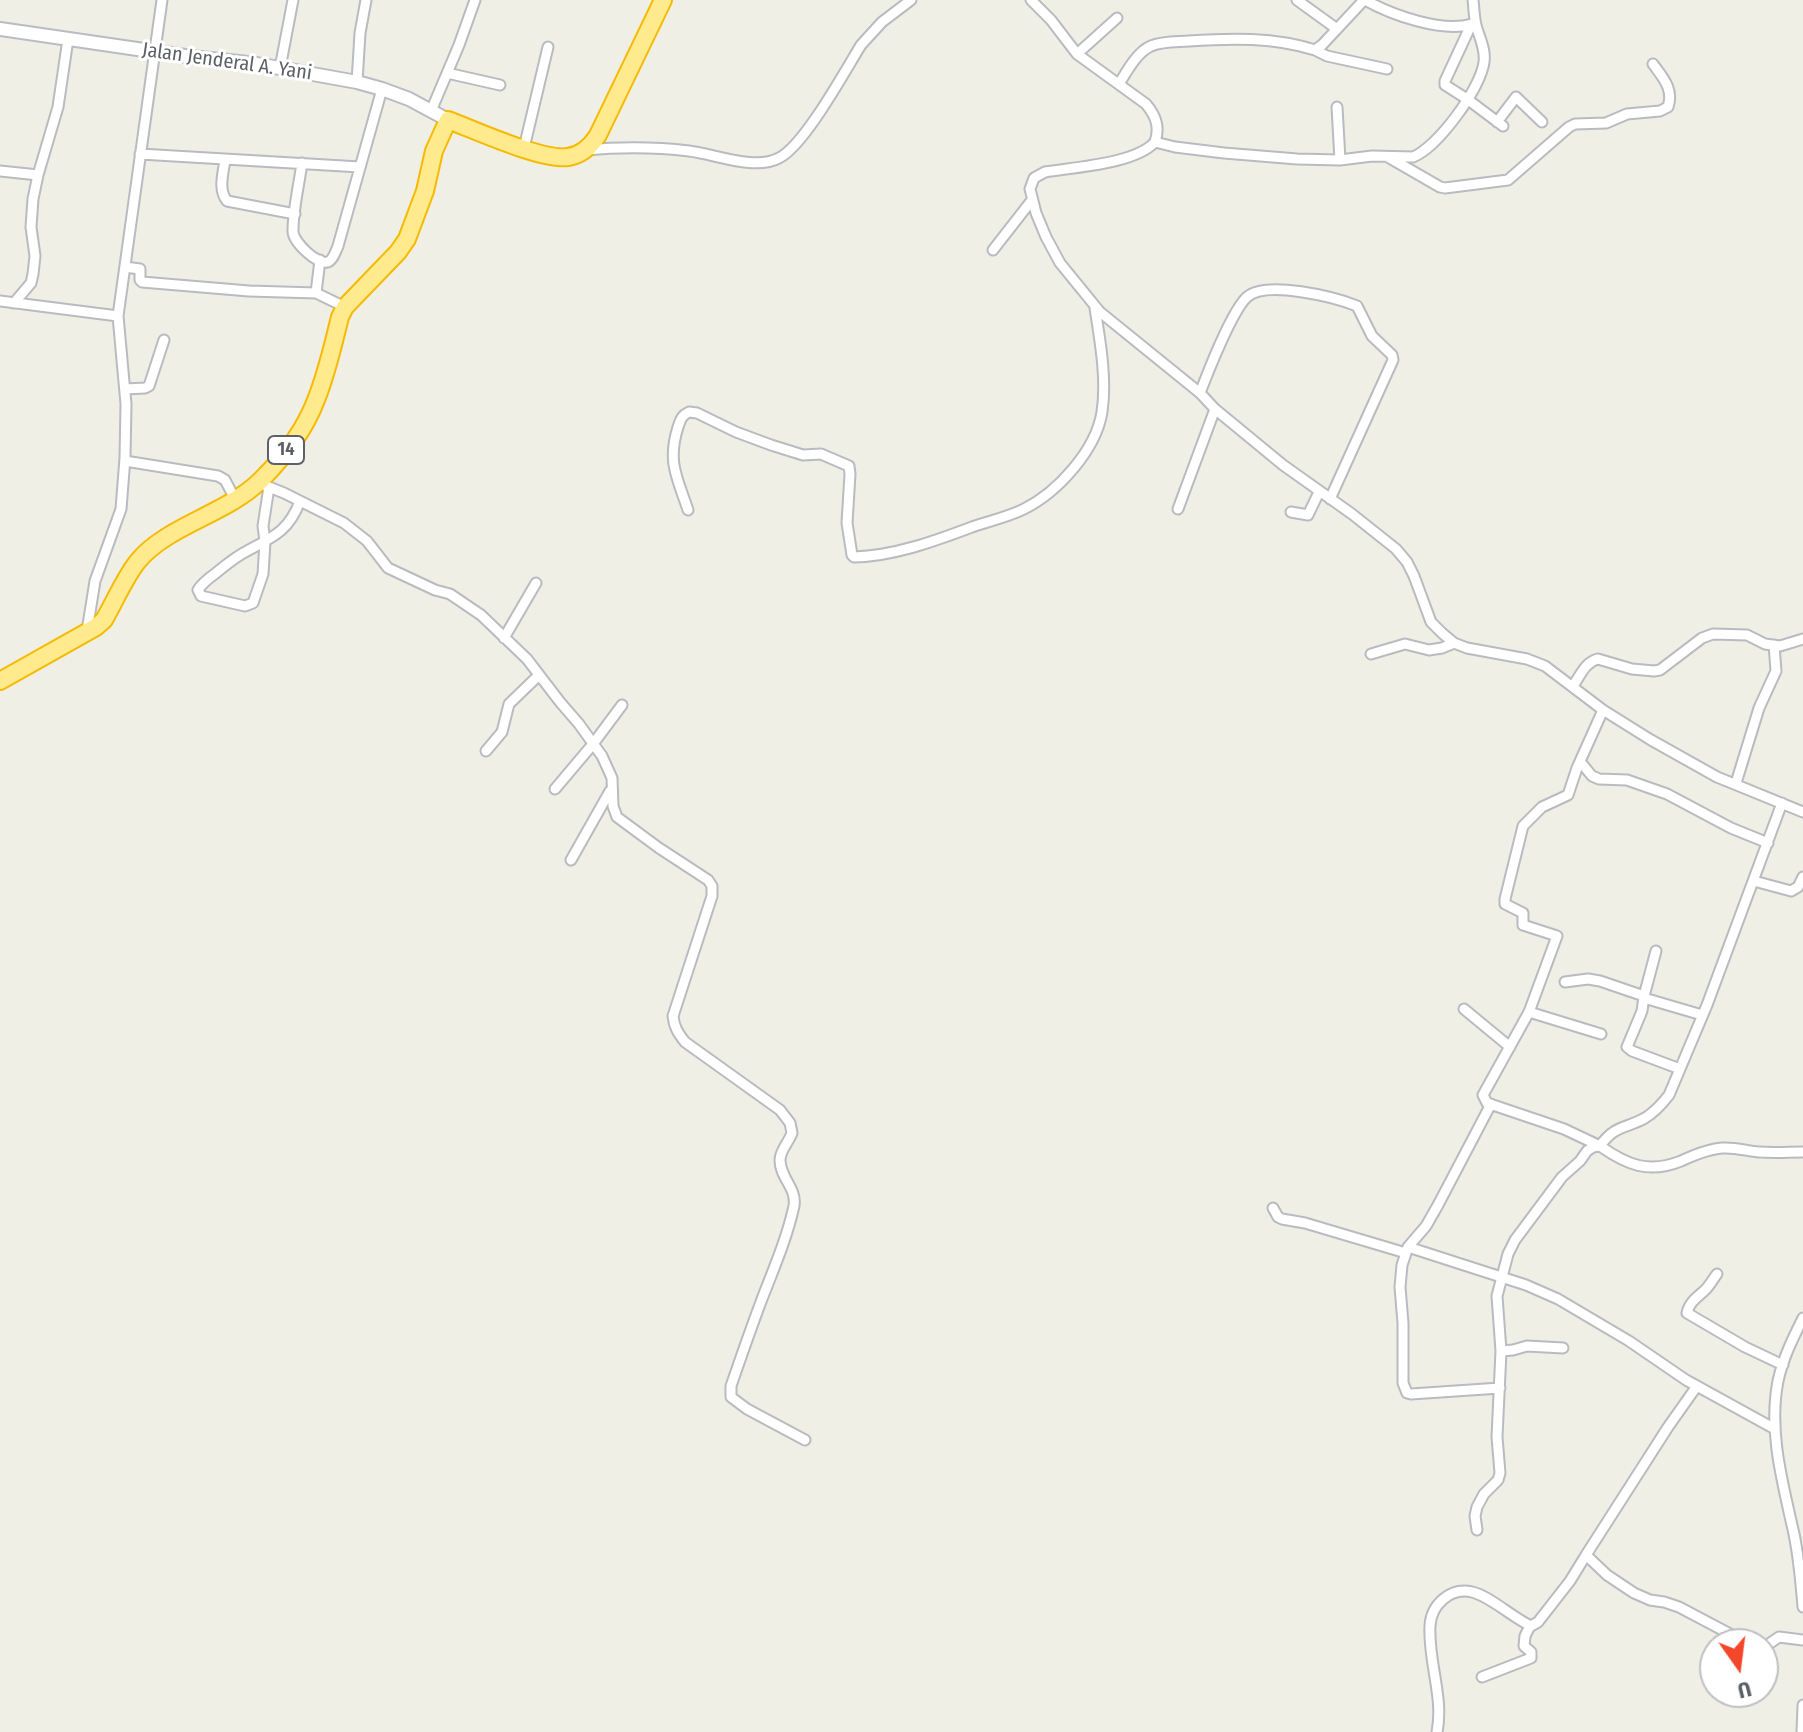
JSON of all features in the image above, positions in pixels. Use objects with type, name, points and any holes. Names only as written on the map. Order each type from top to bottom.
[{"type":"highway","points":[[448,120],[558,157],[567,158],[585,150],[598,135],[663,0]]},
{"type":"highway","name":"14","points":[[0,681],[87,633],[104,620],[136,562],[149,550],[184,527],[264,485],[316,401],[345,307],[407,239],[425,191],[434,151],[448,120]]},
{"type":"main road","name":"Jalan Jenderal A. Yani","points":[[0,29],[280,68],[357,82],[409,99],[448,120]]},
{"type":"street","points":[[87,633],[95,581],[121,509],[125,389],[118,316],[162,0]]},
{"type":"street","points":[[280,68],[293,0]]},
{"type":"street","points":[[357,82],[366,0]]},
{"type":"street","points":[[431,111],[475,0]]},
{"type":"street","points":[[585,150],[645,148],[690,151],[766,163],[778,159],[802,137],[871,31],[911,0]]},
{"type":"street","points":[[1297,0],[1337,29]]},
{"type":"street","points":[[1315,50],[1365,0],[1412,20],[1461,27],[1473,24]]},
{"type":"street","points":[[1473,0],[1473,24],[1445,81],[1447,87],[1500,124],[1516,97],[1542,122]]},
{"type":"street","points":[[1033,1],[1077,54],[1146,104],[1153,113],[1157,127],[1155,142],[1143,153],[1039,174],[1031,184],[1032,200],[1060,263],[1108,320],[1200,393],[1283,465],[1396,549],[1414,576],[1431,622],[1454,643],[1545,666],[1603,710],[1651,740],[1717,777],[1803,812]]},
{"type":"street","points":[[1077,54],[1117,18]]},
{"type":"street","points":[[1155,142],[1224,153],[1297,159],[1413,157],[1423,152],[1449,126],[1467,99],[1484,62],[1481,38],[1473,24]]},
{"type":"street","points":[[14,303],[31,283],[33,274],[33,199],[58,107],[68,39]]},
{"type":"street","points":[[1119,84],[1146,49],[1162,43],[1271,40],[1387,69]]},
{"type":"street","points":[[530,150],[548,47]]},
{"type":"street","points":[[1386,156],[1445,188],[1508,180],[1575,124],[1606,123],[1627,114],[1660,111],[1668,107],[1669,89],[1653,64]]},
{"type":"street","points":[[447,73],[500,85]]},
{"type":"street","points":[[302,163],[293,238],[320,260],[328,262],[338,246],[382,89]]},
{"type":"street","points":[[1337,107],[1340,160]]},
{"type":"street","points":[[140,154],[360,167]]},
{"type":"street","points":[[225,160],[221,189],[227,201],[295,214]]},
{"type":"street","points":[[0,171],[38,175]]},
{"type":"street","points":[[993,250],[1032,200]]},
{"type":"street","points":[[316,293],[320,260]]},
{"type":"street","points":[[125,267],[140,269],[142,282],[316,293],[345,307]]},
{"type":"street","points":[[1200,393],[1237,312],[1248,296],[1268,289],[1290,290],[1357,306],[1372,336],[1392,355],[1393,360],[1330,499]]},
{"type":"street","points":[[0,301],[118,316]]},
{"type":"street","points":[[688,510],[672,462],[678,427],[683,414],[689,412],[771,445],[803,455],[821,454],[849,466],[847,523],[854,557],[908,548],[1025,509],[1053,491],[1074,468],[1100,424],[1103,392],[1094,305]]},
{"type":"street","points":[[125,389],[149,386],[164,340]]},
{"type":"street","points":[[1178,509],[1215,409]]},
{"type":"street","points":[[125,461],[218,476],[225,480],[235,499]]},
{"type":"street","points":[[300,501],[290,521],[265,542],[231,561],[199,587],[198,593],[245,606],[252,604],[260,584],[265,542],[264,485],[300,501],[344,523],[358,533],[388,568],[466,603],[527,659],[602,756],[612,778],[613,806],[621,822],[708,880],[712,886],[712,896],[673,1016],[677,1032],[685,1042],[780,1110],[790,1123],[791,1136],[780,1161],[794,1194],[786,1236],[730,1393],[733,1400],[747,1409],[805,1440]]},
{"type":"street","points":[[1291,512],[1308,515],[1319,492]]},
{"type":"street","points":[[504,638],[536,583]]},
{"type":"street","points":[[1573,686],[1592,660],[1644,671],[1660,670],[1702,638],[1713,634],[1747,635],[1765,644],[1780,646],[1803,639]]},
{"type":"street","points":[[1371,654],[1407,643],[1429,650],[1454,643]]},
{"type":"street","points":[[1736,783],[1759,708],[1776,671],[1774,645]]},
{"type":"street","points":[[486,751],[502,732],[509,704],[539,675]]},
{"type":"street","points":[[555,789],[622,705]]},
{"type":"street","points":[[1603,710],[1568,795],[1542,807],[1523,826],[1505,904],[1523,913],[1523,925],[1557,936],[1529,1012],[1483,1095],[1484,1100],[1564,1129],[1631,1164],[1651,1168],[1719,1148],[1803,1152]]},
{"type":"street","points":[[1579,764],[1599,779],[1627,780],[1667,794],[1731,828],[1768,843]]},
{"type":"street","points":[[571,860],[612,788]]},
{"type":"street","points":[[1477,1530],[1477,1507],[1500,1473],[1497,1437],[1501,1351],[1497,1296],[1508,1254],[1562,1177],[1587,1151],[1600,1146],[1617,1129],[1644,1118],[1660,1107],[1669,1095],[1782,803]]},
{"type":"street","points":[[1754,881],[1791,891],[1798,887],[1803,877]]},
{"type":"street","points":[[1656,951],[1642,1011],[1627,1047],[1680,1069]]},
{"type":"street","points":[[1565,982],[1600,981],[1702,1015]]},
{"type":"street","points":[[1464,1009],[1510,1047]]},
{"type":"street","points":[[1529,1012],[1601,1034]]},
{"type":"street","points":[[1491,1104],[1426,1226],[1407,1250],[1402,1265],[1403,1388],[1411,1394],[1500,1388]]},
{"type":"street","points":[[1273,1208],[1282,1219],[1407,1250],[1526,1285],[1558,1299],[1697,1386],[1775,1429]]},
{"type":"street","points":[[1717,1274],[1703,1293],[1697,1296],[1687,1313],[1783,1365]]},
{"type":"street","points":[[1803,1318],[1789,1344],[1783,1365],[1776,1397],[1775,1429],[1781,1478],[1801,1557],[1803,1607]]},
{"type":"street","points":[[1501,1351],[1527,1346],[1563,1348]]},
{"type":"street","points":[[1482,1677],[1531,1658],[1531,1652],[1524,1646],[1530,1626],[1538,1622],[1570,1581],[1697,1386]]},
{"type":"street","points":[[1586,1555],[1607,1575],[1634,1593],[1679,1607],[1719,1628]]},
{"type":"street","points":[[1437,1732],[1439,1703],[1429,1629],[1433,1612],[1442,1599],[1460,1591],[1477,1593],[1530,1626]]},
{"type":"street","points":[[1779,1637],[1803,1640]]},
{"type":"street","points":[[1802,1732],[1803,1705]]}]
